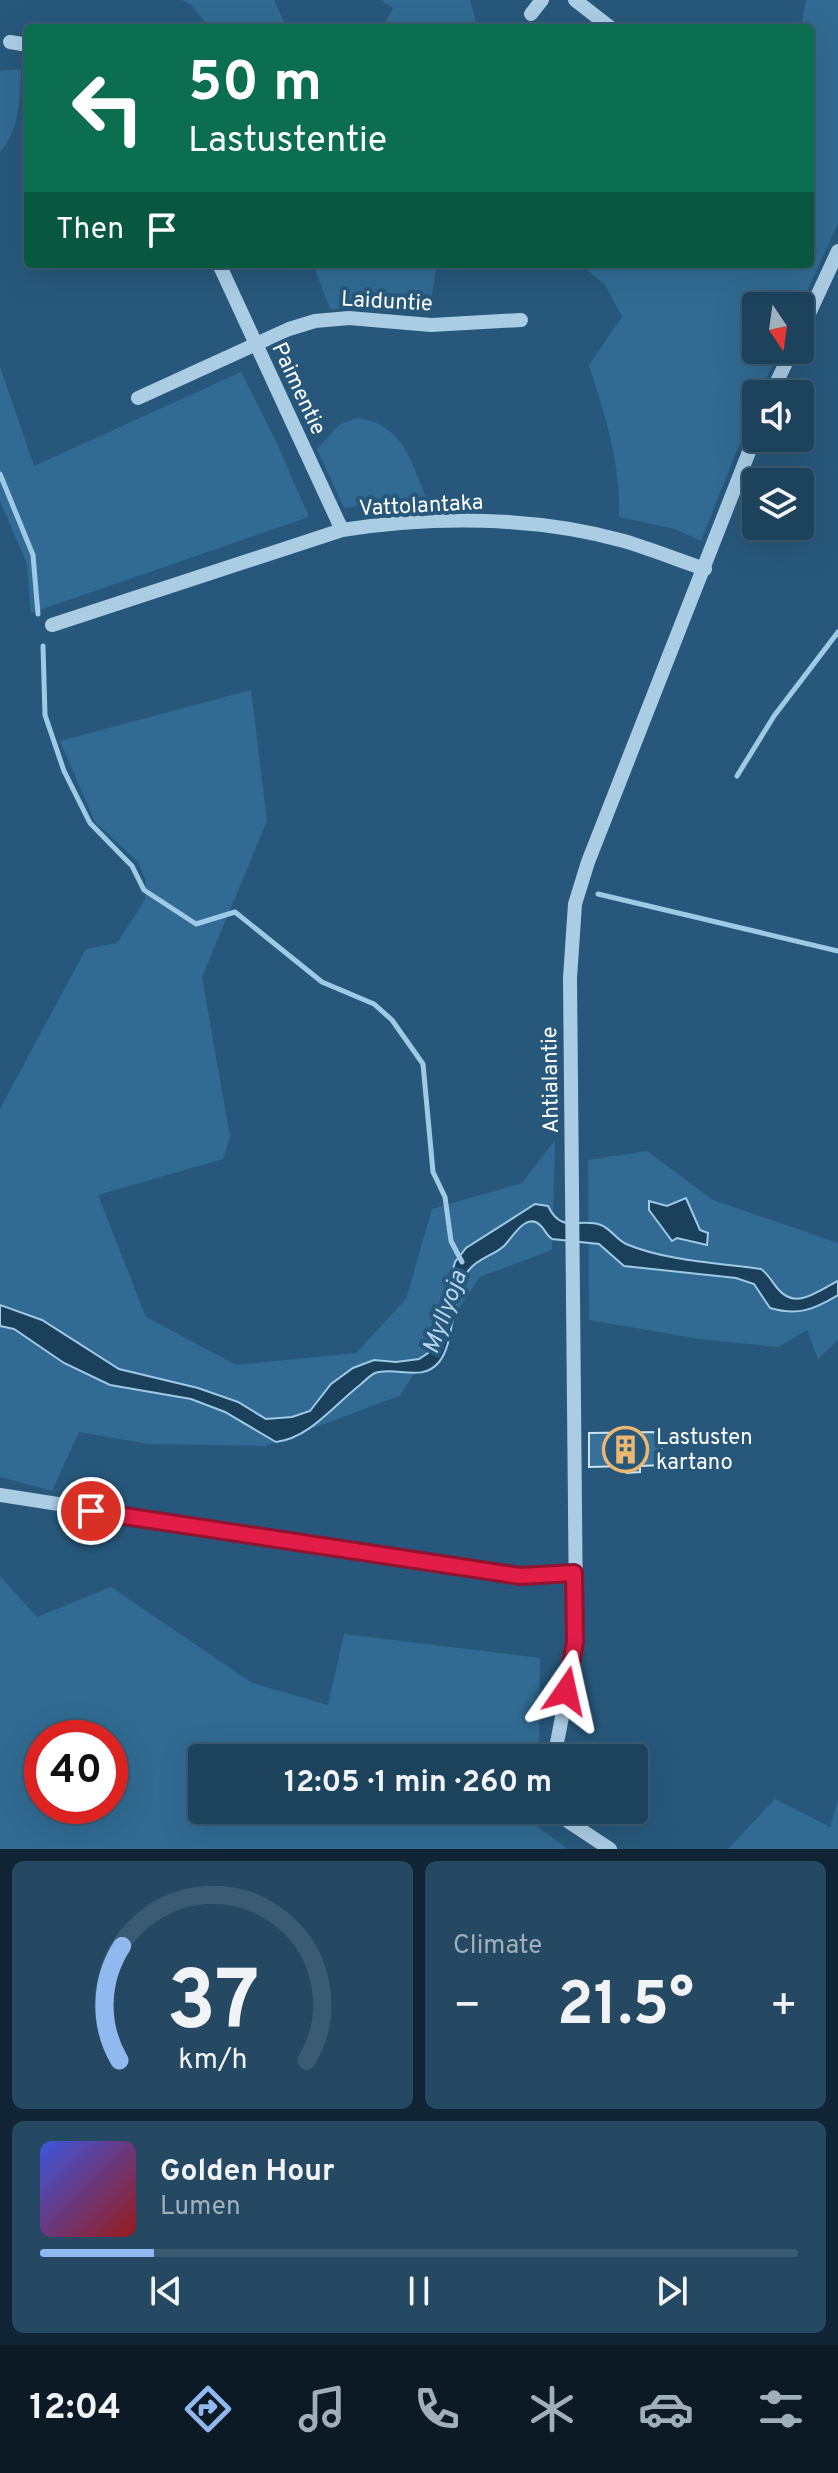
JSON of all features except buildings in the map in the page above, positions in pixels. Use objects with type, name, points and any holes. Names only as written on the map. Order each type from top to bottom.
[{"type":"street","points":[[531,14],[542,0]]},
{"type":"street","points":[[575,0],[606,24]]},
{"type":"street","points":[[10,42],[24,44]]},
{"type":"street","points":[[814,303],[838,251]]},
{"type":"street","name":"Paimentie","points":[[221,268],[342,530]]},
{"type":"street","name":"Laiduntie","points":[[138,398],[289,329],[337,319],[377,319],[431,325],[521,320]]},
{"type":"street","name":"Ahtialantie","points":[[557,1744],[575,1642],[570,1052],[571,944],[575,904],[588,862],[749,452]]},
{"type":"street","name":"Vattolantaka","points":[[52,625],[342,530],[424,522],[506,522],[563,529],[622,541],[705,569]]},
{"type":"street","points":[[0,1495],[520,1576],[574,1573]]},
{"type":"street","points":[[572,1824],[610,1849]]},
{"type":"shaded area","points":[[182,0],[274,0],[285,24],[207,24],[190,4]]},
{"type":"shaded area","points":[[381,0],[470,0],[477,24],[384,24],[393,8]]},
{"type":"shaded area","points":[[806,0],[838,0],[838,223],[807,292],[742,292],[742,364],[773,364],[766,380],[742,380],[742,437],[701,541],[675,529],[619,517],[615,459],[589,365],[622,317],[605,285],[585,268],[814,268],[814,24],[802,24]]},
{"type":"shaded area","points":[[21,69],[15,124],[0,152],[0,71]]},
{"type":"shaded area","points":[[315,268],[436,268],[429,314],[377,307],[330,309]]},
{"type":"shaded area","points":[[0,367],[34,466],[241,372],[309,517],[31,613],[27,564],[0,501]]},
{"type":"shaded area","points":[[358,418],[374,422],[396,437],[411,460],[428,501],[379,502],[344,508],[317,449],[340,424]]},
{"type":"shaded area","points":[[251,690],[267,821],[202,977],[230,1137],[223,1159],[98,1195],[146,1317],[236,1365],[356,1353],[406,1299],[432,1209],[522,1183],[555,1140],[552,1250],[480,1277],[399,1396],[265,1446],[149,1444],[79,1432],[52,1491],[0,1477],[0,1109],[86,949],[117,943],[145,900],[146,881],[138,862],[95,822],[60,741]]},
{"type":"shaded area","points":[[647,1151],[713,1200],[838,1243],[838,1340],[818,1359],[807,1330],[778,1347],[699,1339],[589,1320],[588,1160]]},
{"type":"shaded area","points":[[0,1576],[37,1617],[111,1587],[252,1683],[328,1705],[344,1634],[540,1658],[539,1744],[188,1744],[188,1824],[538,1824],[568,1849],[0,1849]]},
{"type":"shaded area","points":[[775,1799],[830,1827],[838,1800],[838,1849],[728,1849]]},
{"type":"water","points":[[686,1198],[700,1230],[708,1233],[707,1245],[677,1238],[672,1241],[649,1210],[649,1201],[667,1206]]},
{"type":"water","name":"Myllyoja","points":[[535,1204],[548,1206],[553,1215],[565,1223],[601,1225],[623,1242],[642,1250],[692,1261],[761,1269],[778,1289],[792,1298],[808,1297],[838,1281],[838,1295],[805,1310],[770,1308],[754,1284],[736,1278],[624,1266],[599,1244],[552,1239],[541,1226],[530,1222],[504,1246],[477,1263],[463,1279],[448,1342],[439,1362],[425,1372],[375,1373],[311,1427],[276,1442],[225,1412],[191,1399],[110,1385],[64,1363],[14,1329],[0,1326],[0,1305],[42,1320],[119,1369],[198,1388],[238,1402],[266,1419],[292,1417],[310,1411],[331,1384],[353,1368],[374,1360],[396,1362],[419,1359],[428,1353],[437,1334],[455,1262],[466,1248]]},
{"type":"waterway","points":[[0,474],[33,555],[38,614]]},
{"type":"waterway","points":[[737,776],[774,716],[838,632]]},
{"type":"waterway","name":"Myllyoja","points":[[43,646],[45,715],[64,771],[90,823],[132,866],[144,890],[196,924],[235,912],[322,982],[374,1004],[392,1020],[423,1064],[433,1172],[445,1197],[451,1241],[462,1262]]},
{"type":"waterway","points":[[598,894],[838,951]]},
{"type":"place","name":"Lastusten kartano","points":[[625,1449]]},
{"type":"route","points":[[91,1511],[520,1576],[574,1573],[575,1642],[566,1691]]}]
